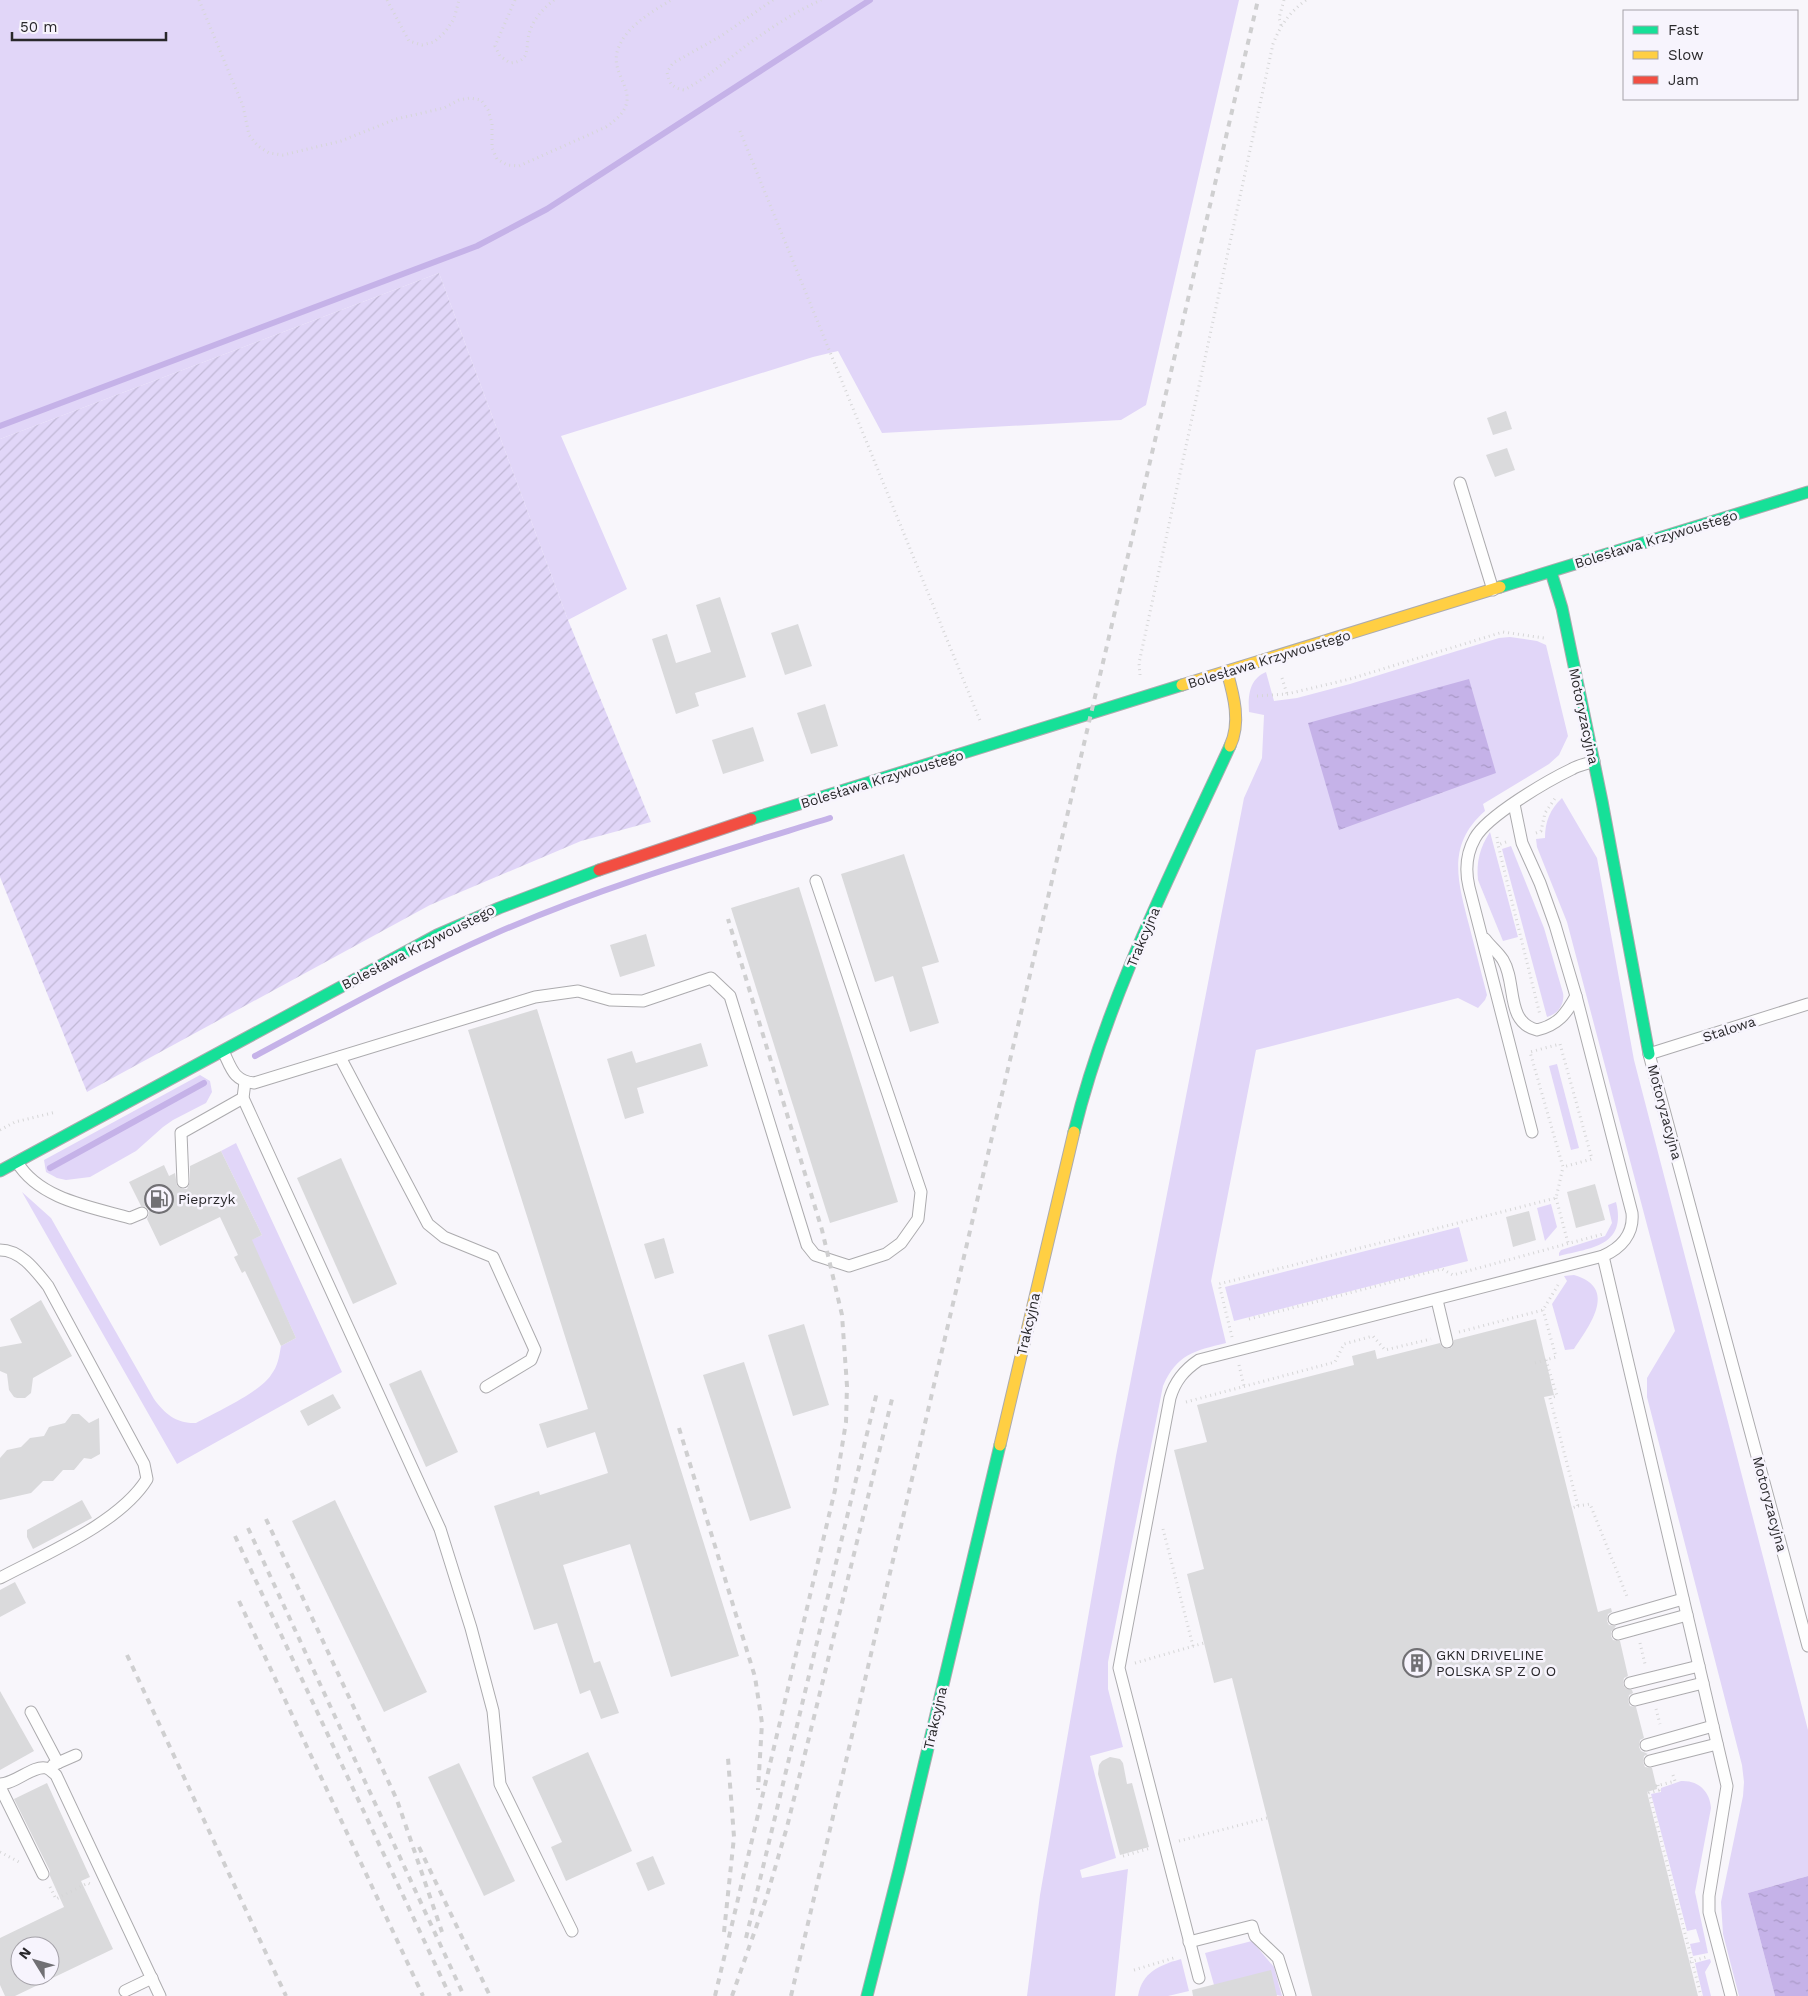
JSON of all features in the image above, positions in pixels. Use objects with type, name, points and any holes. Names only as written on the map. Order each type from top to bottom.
[{"type":"street","name":"Bolesława Krzywoustego","points":[[0,1171],[394,957],[495,908],[560,882],[988,746],[1808,492]]},
{"type":"street","name":"Motoryzacyjna","points":[[1551,572],[1562,608],[1594,761],[1649,1054]]},
{"type":"street","name":"Trakcyjna","points":[[867,1996],[901,1861],[1062,1179],[1088,1083],[1145,930],[1234,738],[1236,718],[1234,697],[1227,672]]},
{"type":"lane","points":[[1460,482],[1493,590]]},
{"type":"lane","points":[[1532,1132],[1469,887],[1466,867],[1470,848],[1475,838],[1492,818],[1573,768],[1594,761]]},
{"type":"lane","points":[[1199,1978],[1119,1668],[1172,1390],[1187,1368],[1198,1360],[1603,1256],[1614,1252],[1621,1246],[1630,1232],[1632,1219],[1576,996],[1549,908],[1522,843],[1514,804]]},
{"type":"lane","points":[[223,1051],[234,1074],[245,1082],[264,1080],[535,996],[578,991],[610,1000],[642,1002],[711,978],[730,996],[807,1245],[815,1255],[849,1266],[886,1254],[900,1243],[918,1219],[921,1192],[816,881]]},
{"type":"lane","points":[[1482,936],[1503,961],[1517,1016],[1525,1026],[1537,1030],[1559,1022],[1576,996]]},
{"type":"lane","name":"Stalowa","points":[[1649,1054],[1808,1004]]},
{"type":"lane","name":"Motoryzacyjna","points":[[1649,1054],[1808,1646]]},
{"type":"lane","points":[[340,1057],[428,1224],[444,1237],[493,1257],[535,1350],[531,1360],[486,1387]]},
{"type":"lane","points":[[245,1082],[242,1098],[440,1529],[471,1628],[492,1711],[500,1784],[572,1930]]},
{"type":"lane","points":[[183,1182],[181,1133],[242,1098]]},
{"type":"lane","points":[[17,1162],[23,1173],[56,1196],[130,1218],[142,1213]]},
{"type":"lane","points":[[0,1250],[8,1250],[30,1264],[48,1286],[144,1464],[148,1479],[138,1494],[97,1526],[0,1578]]},
{"type":"lane","points":[[1603,1256],[1727,1786],[1709,1912],[1731,1996]]},
{"type":"lane","points":[[1437,1300],[1447,1342]]},
{"type":"lane","points":[[1614,1619],[1683,1599]]},
{"type":"lane","points":[[1618,1634],[1687,1615]]},
{"type":"lane","points":[[1630,1684],[1698,1666]]},
{"type":"lane","points":[[1635,1700],[1703,1683]]},
{"type":"lane","points":[[32,1712],[58,1763]]},
{"type":"lane","points":[[1646,1745],[1713,1726]]},
{"type":"lane","points":[[1650,1761],[1717,1744]]},
{"type":"lane","points":[[43,1874],[0,1785],[8,1784],[39,1769],[47,1768],[76,1755]]},
{"type":"lane","points":[[47,1768],[56,1775],[160,1996]]},
{"type":"lane","points":[[1189,1942],[1252,1926],[1255,1936],[1278,1958],[1290,1996]]},
{"type":"lane","points":[[125,1991],[152,1978]]},
{"type":"path","points":[[199,0],[244,106],[249,135],[258,146],[269,153],[283,154],[341,141],[396,119],[444,108],[459,100],[470,98],[481,100],[488,110],[492,123],[492,148],[497,159],[507,165],[519,166],[606,127],[614,121],[623,111],[628,100],[626,88],[616,61],[617,50],[624,36],[637,23],[671,0]]},
{"type":"path","points":[[387,0],[409,40],[422,45],[434,42],[446,32],[454,19],[459,0]]},
{"type":"path","points":[[515,0],[495,46],[500,56],[510,63],[519,62],[526,55],[529,32],[536,18],[554,0]]},
{"type":"path","points":[[773,0],[721,36],[673,63],[667,72],[668,81],[675,88],[684,90],[692,86],[790,15],[821,0]]},
{"type":"path","points":[[1281,26],[1279,18],[1284,0]]},
{"type":"path","points":[[1146,697],[1140,680],[1139,664],[1274,44],[1281,26],[1294,9],[1306,0]]},
{"type":"path","points":[[740,131],[984,729],[988,746]]},
{"type":"path","points":[[1234,697],[1287,694],[1350,679],[1503,632],[1538,636],[1550,642]]},
{"type":"path","points":[[1492,818],[1498,844]]},
{"type":"path","points":[[1563,1167],[1592,1159],[1560,1044],[1530,1052],[1563,1167],[1556,1198],[1569,1243]]},
{"type":"path","points":[[0,1130],[16,1122],[62,1110]]},
{"type":"path","points":[[1244,1386],[1218,1284],[1556,1198]]},
{"type":"path","points":[[1249,1319],[1442,1269],[1453,1275],[1603,1234]]},
{"type":"path","points":[[1535,1363],[1556,1357],[1543,1310]]},
{"type":"path","points":[[1546,1360],[1557,1396],[1550,1398],[1578,1506],[1572,1508]]},
{"type":"path","points":[[1184,1402],[1336,1362]]},
{"type":"path","points":[[1162,1526],[1193,1646]]},
{"type":"path","points":[[1658,1785],[1659,1790],[1649,1793],[1701,1996]]},
{"type":"path","points":[[1123,1856],[1267,1818]]},
{"type":"path","points":[[0,1852],[43,1874],[56,1899],[88,1883],[94,1888]]},
{"type":"shaded area","points":[[0,0],[1239,0],[1146,405],[1121,420],[882,433],[838,351],[813,357],[561,436],[627,589],[568,620],[439,273],[0,439]]},
{"type":"shaded area","points":[[439,273],[568,620],[651,822],[581,841],[430,905],[87,1092],[0,877],[0,439]]},
{"type":"shaded area","points":[[1510,637],[1537,641],[1546,645],[1568,736],[1559,755],[1549,764],[1483,804],[1485,811],[1464,837],[1458,865],[1459,879],[1461,894],[1487,995],[1485,1000],[1478,1008],[1458,998],[1256,1050],[1211,1281],[1226,1343],[1188,1355],[1174,1367],[1163,1386],[1108,1662],[1108,1689],[1123,1747],[1090,1756],[1116,1858],[1080,1870],[1082,1878],[1128,1869],[1115,1996],[1027,1996],[1040,1895],[1116,1456],[1244,798],[1262,758],[1264,715],[1249,712],[1251,689],[1256,679],[1266,672],[1274,701],[1297,698],[1350,684],[1499,638]]},
{"type":"shaded area","points":[[1562,798],[1597,858],[1634,1060],[1808,1730],[1808,1876],[1748,1893],[1775,1996],[1739,1996],[1723,1934],[1721,1902],[1743,1796],[1742,1765],[1647,1397],[1647,1378],[1675,1331],[1567,922],[1537,847],[1536,839],[1545,838],[1549,816]]},
{"type":"shaded area","points":[[1490,832],[1518,937],[1503,941],[1478,880],[1480,855]]},
{"type":"shaded area","points":[[1511,846],[1544,928],[1563,993],[1563,1001],[1560,1008],[1554,1014],[1547,1017],[1502,849]]},
{"type":"shaded area","points":[[1557,1064],[1579,1148],[1571,1150],[1549,1066]]},
{"type":"shaded area","points":[[200,1075],[210,1081],[212,1092],[206,1103],[173,1120],[136,1151],[90,1177],[66,1180],[46,1172],[44,1160]]},
{"type":"shaded area","points":[[236,1143],[342,1372],[177,1464],[22,1192],[51,1218],[154,1399],[177,1420],[196,1423],[236,1402],[265,1382],[275,1368],[281,1346],[296,1338],[251,1240],[262,1235],[221,1151]]},
{"type":"shaded area","points":[[1616,1202],[1618,1217],[1616,1228],[1611,1236],[1594,1247],[1559,1256],[1561,1250],[1605,1236],[1612,1223],[1608,1205]]},
{"type":"shaded area","points":[[1551,1204],[1557,1227],[1545,1241],[1537,1208]]},
{"type":"shaded area","points":[[1459,1227],[1468,1261],[1234,1321],[1225,1287]]},
{"type":"shaded area","points":[[1574,1275],[1588,1281],[1595,1289],[1598,1298],[1597,1308],[1587,1330],[1574,1349],[1565,1350],[1552,1304],[1567,1281],[1564,1276]]},
{"type":"shaded area","points":[[1681,1781],[1693,1783],[1702,1788],[1706,1792],[1711,1808],[1695,1892],[1708,1953],[1693,1956],[1690,1944],[1700,1942],[1696,1929],[1687,1931],[1651,1794],[1661,1792],[1661,1788]]},
{"type":"shaded area","points":[[1252,1941],[1274,1967],[1282,1996],[1214,1985],[1205,1953]]},
{"type":"shaded area","points":[[1181,1959],[1189,1991],[1168,1996],[1138,1996],[1143,1981],[1148,1975],[1159,1967]]},
{"type":"shaded area","points":[[1710,1959],[1711,1962],[1705,1972],[1711,1996],[1703,1996],[1695,1963]]},
{"type":"water","points":[[1469,679],[1496,773],[1339,830],[1308,723]]},
{"type":"water","points":[[1808,1876],[1808,1996],[1775,1996],[1748,1893]]},
{"type":"building","points":[[1506,411],[1512,429],[1493,435],[1487,418]]},
{"type":"building","points":[[1507,448],[1515,470],[1495,477],[1486,455]]},
{"type":"building","points":[[720,597],[746,677],[695,693],[699,706],[676,714],[652,639],[667,634],[676,663],[711,652],[696,605]]},
{"type":"building","points":[[798,624],[812,666],[785,675],[771,633]]},
{"type":"building","points":[[825,704],[838,746],[811,754],[797,713]]},
{"type":"building","points":[[753,727],[764,761],[723,774],[712,740]]},
{"type":"building","points":[[904,854],[939,962],[922,967],[939,1023],[910,1032],[893,976],[875,982],[841,874]]},
{"type":"building","points":[[799,887],[898,1202],[830,1223],[731,908]]},
{"type":"building","points":[[646,934],[655,966],[620,977],[610,945]]},
{"type":"building","points":[[537,1009],[739,1656],[671,1677],[630,1544],[563,1565],[594,1663],[600,1661],[619,1713],[601,1719],[590,1690],[580,1694],[557,1623],[534,1630],[494,1506],[539,1491],[540,1495],[608,1473],[595,1432],[547,1448],[539,1424],[588,1409],[468,1030]]},
{"type":"building","points":[[701,1043],[708,1066],[637,1088],[644,1113],[625,1119],[607,1059],[632,1051],[636,1063]]},
{"type":"building","points":[[221,1151],[262,1235],[252,1240],[296,1338],[281,1346],[245,1271],[242,1273],[234,1257],[238,1255],[220,1217],[160,1246],[147,1219],[149,1210],[141,1206],[129,1182],[164,1165],[169,1176],[175,1173],[177,1186],[187,1189],[190,1182],[190,1166]]},
{"type":"building","points":[[341,1158],[397,1284],[353,1304],[297,1178]]},
{"type":"building","points":[[1595,1184],[1605,1220],[1576,1228],[1567,1192]]},
{"type":"building","points":[[1529,1211],[1536,1240],[1513,1247],[1506,1217]]},
{"type":"building","points":[[664,1238],[674,1273],[655,1279],[644,1244]]},
{"type":"building","points":[[41,1300],[72,1356],[33,1378],[31,1393],[25,1398],[17,1398],[9,1390],[7,1374],[0,1371],[0,1347],[22,1343],[10,1319]]},
{"type":"building","name":"GKN DRIVELINE POLSKA SP Z O O","points":[[1536,1319],[1554,1395],[1544,1397],[1598,1612],[1611,1608],[1612,1612],[1608,1614],[1607,1621],[1609,1625],[1616,1626],[1611,1632],[1611,1636],[1613,1640],[1620,1641],[1628,1676],[1624,1678],[1623,1684],[1625,1688],[1632,1690],[1633,1693],[1629,1695],[1628,1701],[1630,1706],[1636,1707],[1644,1738],[1640,1740],[1639,1747],[1641,1751],[1648,1754],[1644,1756],[1643,1762],[1645,1767],[1652,1768],[1657,1789],[1647,1792],[1698,1996],[1312,1996],[1232,1678],[1214,1683],[1187,1574],[1204,1569],[1174,1450],[1207,1442],[1197,1405],[1354,1365],[1352,1356],[1375,1350],[1377,1359],[1440,1343],[1442,1347],[1448,1349],[1452,1347],[1454,1340]]},
{"type":"building","points":[[804,1324],[829,1405],[793,1416],[768,1335]]},
{"type":"building","points":[[744,1362],[791,1508],[750,1521],[703,1375]]},
{"type":"building","points":[[421,1370],[458,1452],[426,1467],[389,1384]]},
{"type":"building","points":[[333,1394],[341,1408],[308,1426],[300,1411]]},
{"type":"building","points":[[72,1414],[79,1414],[89,1423],[99,1418],[100,1454],[91,1459],[84,1458],[74,1470],[63,1470],[53,1481],[43,1481],[31,1493],[0,1500],[0,1458],[7,1450],[21,1447],[30,1438],[44,1436],[49,1427],[65,1423]]},
{"type":"building","points":[[82,1500],[92,1518],[33,1549],[27,1537],[27,1530]]},
{"type":"building","points":[[335,1500],[427,1692],[384,1712],[292,1521]]},
{"type":"building","points":[[15,1582],[26,1603],[0,1617],[0,1590]]},
{"type":"building","points":[[0,1691],[34,1751],[0,1770]]},
{"type":"building","points":[[588,1752],[632,1851],[566,1881],[551,1847],[562,1842],[532,1777]]},
{"type":"building","points":[[1110,1757],[1120,1759],[1123,1763],[1127,1784],[1132,1783],[1149,1847],[1120,1855],[1098,1774],[1099,1765]]},
{"type":"building","points":[[459,1763],[515,1881],[484,1896],[428,1777]]},
{"type":"building","points":[[47,1783],[90,1877],[81,1881],[113,1949],[60,1974],[60,1936],[10,1936],[10,1986],[36,1986],[15,1996],[5,1996],[0,1985],[0,1938],[64,1907],[50,1876],[50,1871],[14,1799]]},
{"type":"building","points":[[653,1856],[665,1884],[648,1891],[636,1863]]},
{"type":"building","points":[[1271,1970],[1277,1996],[1193,1996],[1192,1990]]},
{"type":"waterway","points":[[0,426],[477,246],[547,209],[870,0]]},
{"type":"waterway","points":[[255,1056],[433,962],[535,917],[618,885],[830,818]]},
{"type":"waterway","points":[[50,1168],[204,1083]]},
{"type":"railway","points":[[791,1996],[1258,0]]},
{"type":"railway","points":[[715,1996],[835,1490],[846,1422],[847,1386],[842,1315],[822,1230],[728,919]]},
{"type":"railway","points":[[746,1938],[877,1392]]},
{"type":"railway","points":[[732,1996],[766,1899],[787,1827],[893,1395]]},
{"type":"railway","points":[[679,1428],[755,1677],[762,1723],[758,1790]]},
{"type":"railway","points":[[266,1519],[397,1800],[442,1932]]},
{"type":"railway","points":[[248,1528],[464,1996]]},
{"type":"railway","points":[[235,1536],[450,1996]]},
{"type":"railway","points":[[239,1601],[423,1996]]},
{"type":"railway","points":[[127,1655],[286,1996]]},
{"type":"railway","points":[[724,1932],[734,1837],[728,1758]]},
{"type":"railway","points":[[419,1847],[490,1996]]},
{"type":"traffic: fast","points":[[1500,587],[1808,492]]},
{"type":"traffic: fast","points":[[1551,572],[1562,608],[1602,801],[1649,1054]]},
{"type":"traffic: fast","points":[[751,819],[1182,685]]},
{"type":"traffic: fast","points":[[1074,1132],[1104,1032],[1123,984],[1164,888],[1230,746]]},
{"type":"traffic: fast","points":[[0,1171],[437,935],[499,908],[599,870]]},
{"type":"traffic: fast","points":[[867,1996],[899,1870],[1000,1445]]},
{"type":"traffic: slow","points":[[1182,685],[1500,587]]},
{"type":"traffic: slow","points":[[1227,672],[1234,700],[1236,719],[1230,746]]},
{"type":"traffic: slow","points":[[1000,1445],[1074,1132]]},
{"type":"traffic: jam","points":[[599,870],[751,819]]},
{"type":"place","name":"Pieprzyk","points":[[159,1199]]},
{"type":"place","name":"GKN DRIVELINE POLSKA SP Z O O","points":[[1417,1663]]}]
